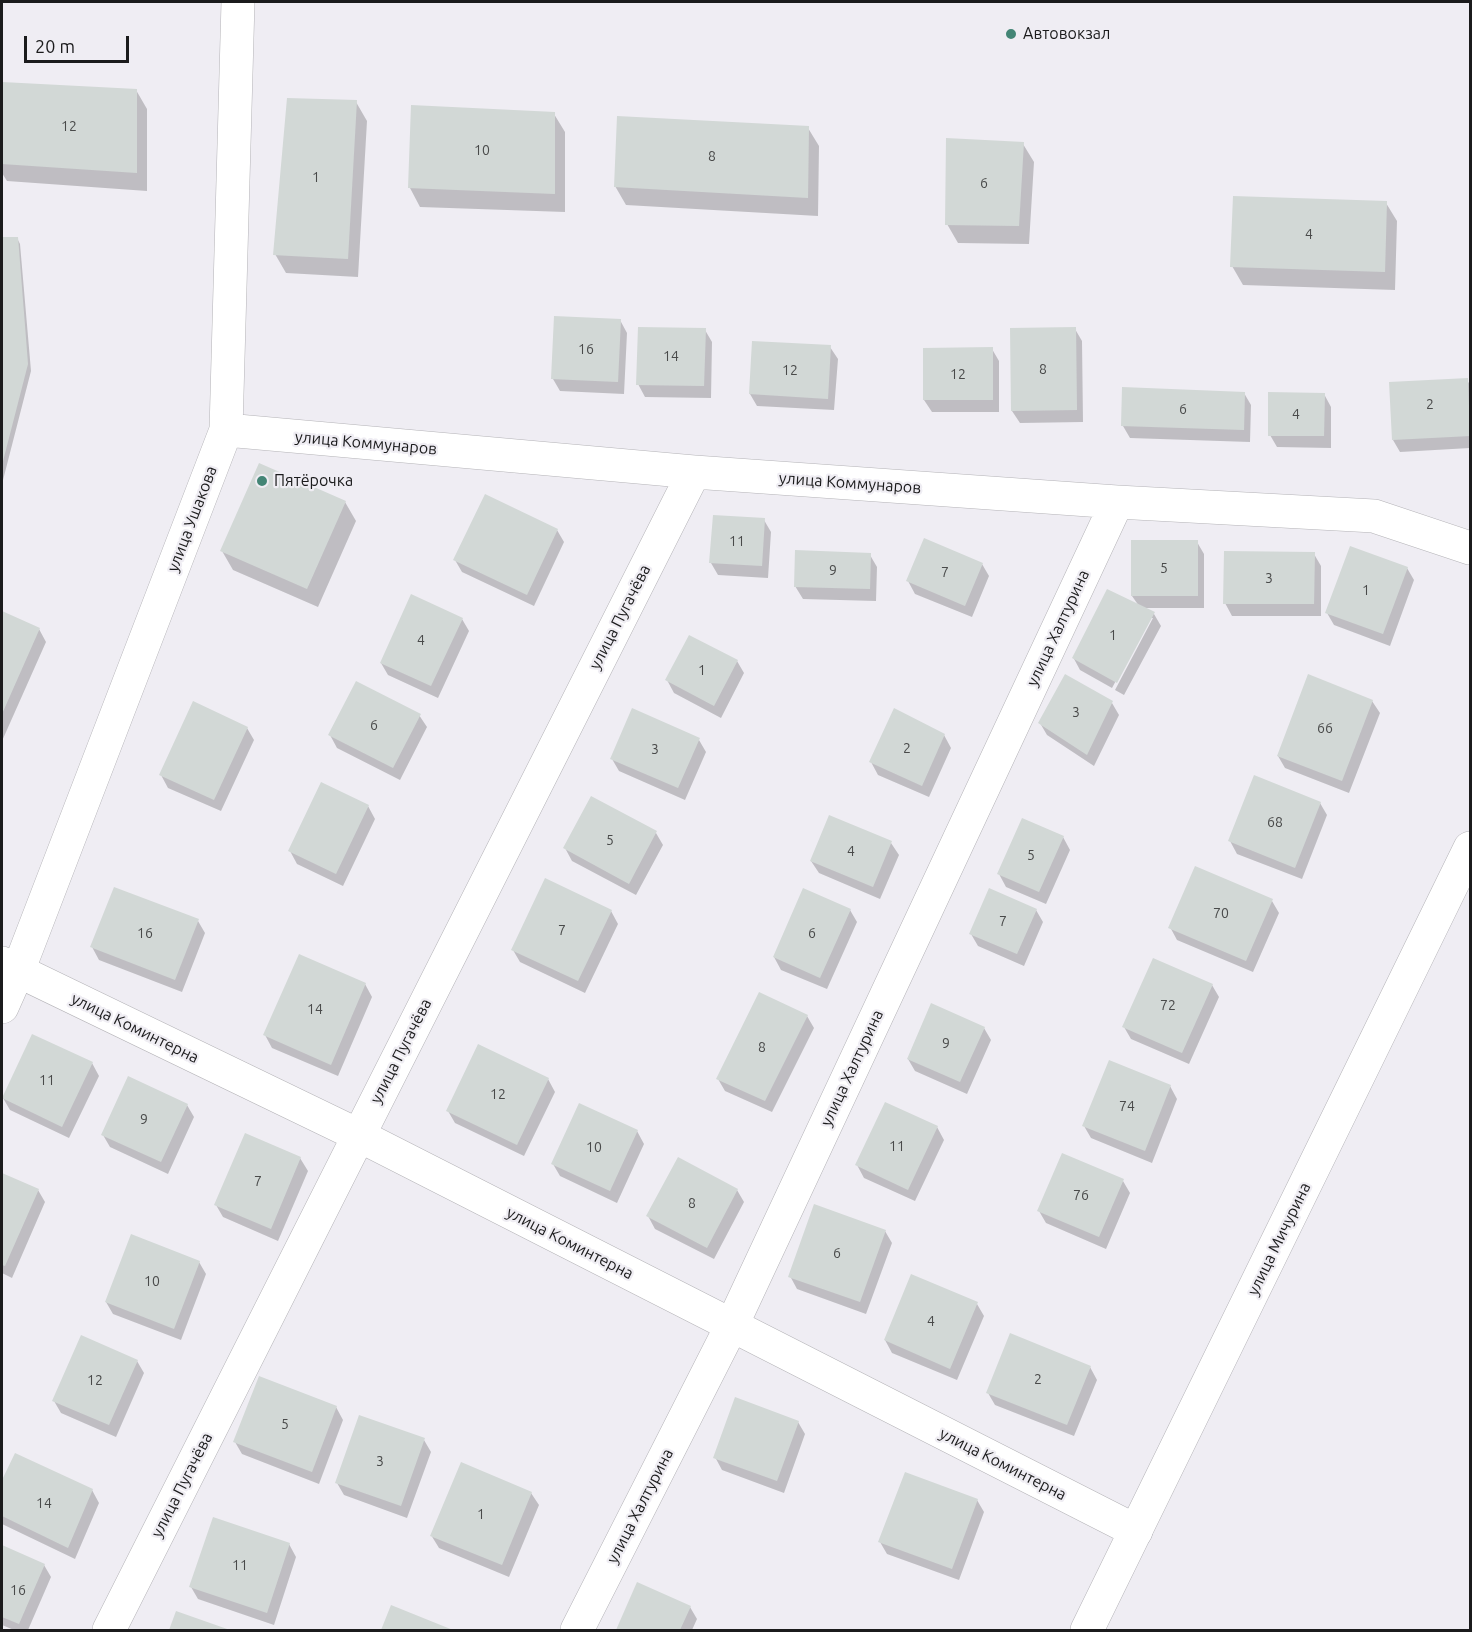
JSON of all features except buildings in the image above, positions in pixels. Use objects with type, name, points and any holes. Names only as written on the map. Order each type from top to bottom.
[{"type":"street","name":"улица Ушакова","points":[[2,1007],[10,967],[226,430],[238,2]]},
{"type":"street","name":"улица Коммунаров","points":[[226,430],[694,472],[1117,502],[1374,516],[1470,548]]},
{"type":"street","name":"улица Пугачёва","points":[[109,1630],[694,472]]},
{"type":"street","name":"улица Халтурина","points":[[577,1630],[732,1325],[1117,502]]},
{"type":"street","name":"улица Мичурина","points":[[1087,1630],[1470,848]]},
{"type":"street","name":"улица Коминтерна","points":[[10,967],[358,1135],[1136,1532]]},
{"type":"place","name":"Автовокзал","points":[[1011,34]]},
{"type":"place","name":"Пятёрочка","points":[[262,481]]}]
